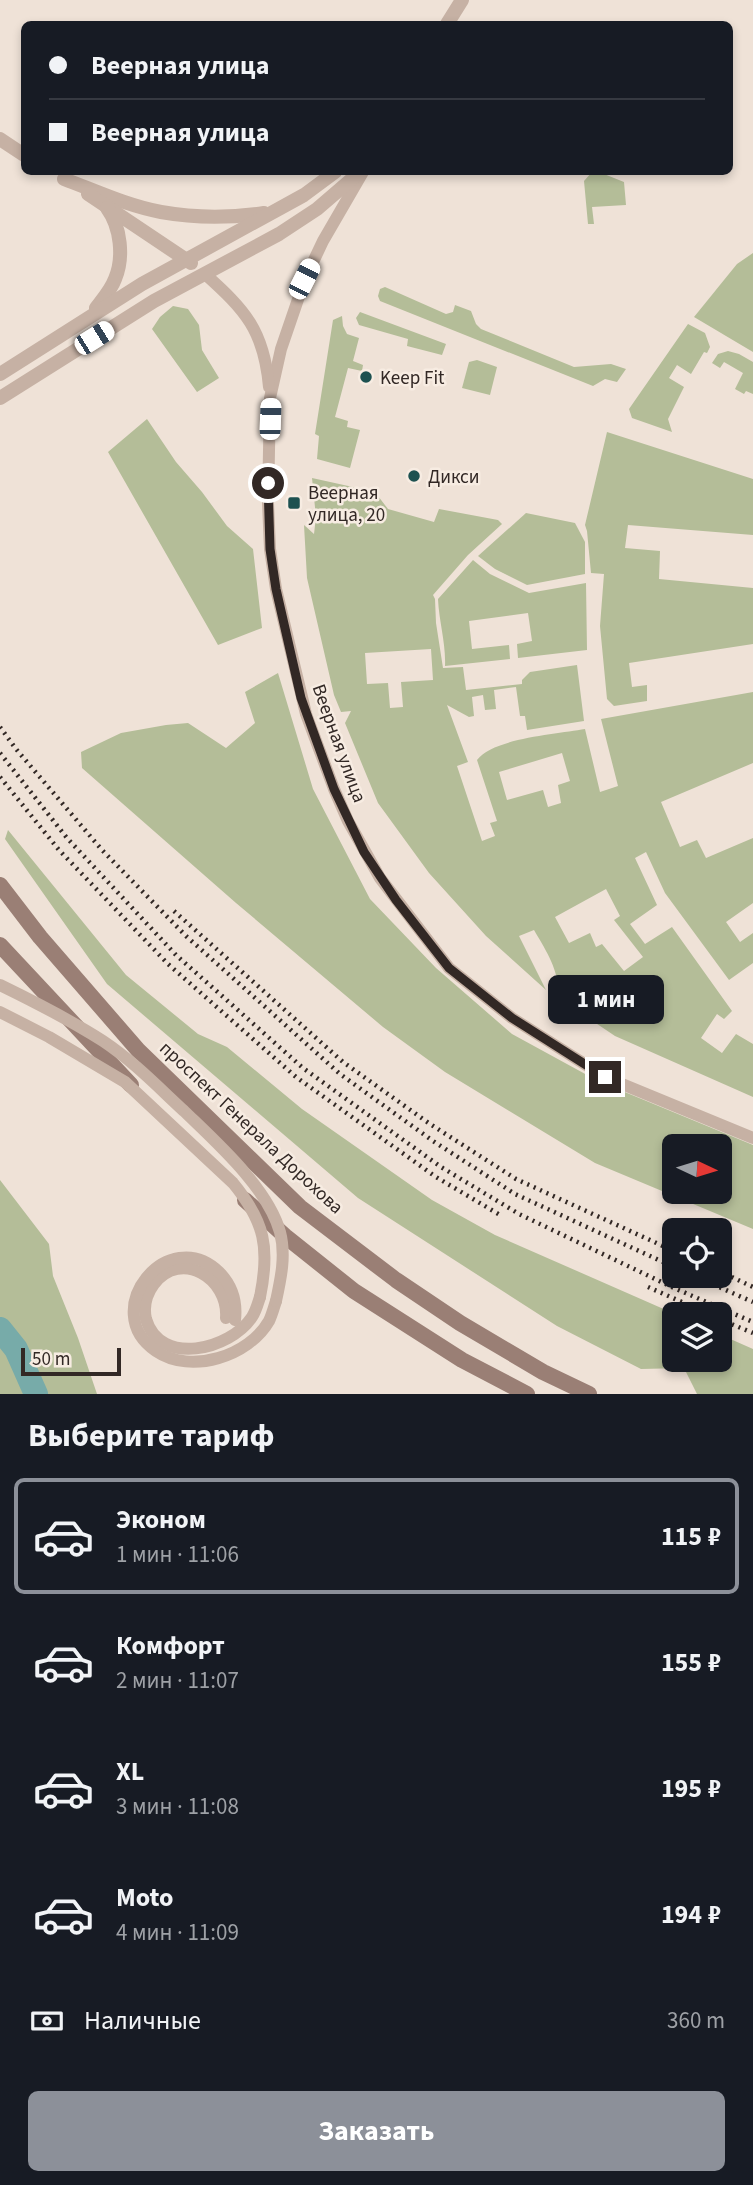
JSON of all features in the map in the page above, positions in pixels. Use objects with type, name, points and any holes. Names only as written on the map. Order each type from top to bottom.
[{"type":"main road","name":"проспект Генерала Дорохова","points":[[0,886],[40,937],[138,1050],[300,1207],[396,1280],[460,1323],[543,1372],[589,1394]]},
{"type":"main road","points":[[0,945],[200,1157],[285,1236],[354,1291],[462,1360],[527,1394]]},
{"type":"street","points":[[449,21],[462,0]]},
{"type":"street","points":[[0,139],[21,153]]},
{"type":"street","points":[[58,175],[160,212],[237,217],[275,212]]},
{"type":"street","points":[[58,175],[186,260],[236,302],[249,318],[260,344],[268,372],[270,398]]},
{"type":"street","points":[[0,374],[142,284],[275,212],[331,175]]},
{"type":"street","points":[[2,397],[154,301],[279,234],[317,209],[358,175]]},
{"type":"street","name":"Веерная улица","points":[[360,175],[304,279],[281,349],[270,398],[270,549],[281,616],[306,714],[319,752],[348,821],[380,878],[449,968],[512,1018],[605,1077],[753,1138]]},
{"type":"street","points":[[85,320],[105,297],[118,270],[118,232],[113,216],[104,204]]},
{"type":"street","points":[[0,985],[51,1010],[135,1064],[244,1172],[260,1194],[280,1231],[283,1252],[282,1274],[276,1301],[270,1320],[257,1336],[238,1350],[201,1361],[172,1359],[149,1346],[137,1329],[134,1311],[138,1292],[147,1275],[174,1259],[204,1262],[215,1268],[227,1280],[237,1305],[231,1319],[218,1285],[208,1276],[193,1270],[176,1269],[160,1276],[149,1291],[143,1308],[150,1331],[165,1343],[198,1350],[221,1343],[252,1317],[260,1297],[266,1268],[266,1250],[258,1220],[248,1201],[233,1183],[125,1082],[0,1012]]},
{"type":"street","points":[[462,1360],[510,1394]]},
{"type":"green space","points":[[589,175],[606,175],[624,182],[626,205],[592,207],[594,224],[588,224],[584,181]]},
{"type":"green space","points":[[753,253],[753,352],[694,317],[737,264]]},
{"type":"green space","points":[[385,287],[446,314],[453,312],[455,305],[471,311],[481,329],[574,367],[611,364],[626,369],[617,382],[605,379],[593,386],[380,301],[380,289]]},
{"type":"green space","points":[[173,306],[188,309],[199,325],[202,350],[219,378],[197,392],[152,329],[160,317]]},
{"type":"green space","points":[[360,312],[446,344],[442,355],[407,346],[408,339],[359,325],[356,318]]},
{"type":"green space","points":[[342,316],[347,334],[359,338],[353,361],[363,365],[362,371],[348,368],[335,417],[348,421],[347,427],[360,430],[350,468],[317,459],[319,436],[315,434],[333,320]]},
{"type":"green space","points":[[688,324],[705,333],[710,347],[691,374],[677,365],[669,378],[684,387],[668,419],[672,432],[632,418],[629,409]]},
{"type":"green space","points":[[728,351],[753,362],[753,394],[746,391],[744,394],[735,389],[743,373],[724,362],[720,368],[712,363],[718,354]]},
{"type":"green space","points":[[477,360],[497,367],[490,395],[462,388],[469,362]]},
{"type":"green space","points":[[147,419],[176,462],[227,526],[253,549],[262,628],[218,645],[108,452]]},
{"type":"green space","points":[[607,432],[753,479],[753,535],[628,525],[625,548],[660,551],[659,579],[753,588],[753,644],[629,663],[632,687],[647,685],[647,701],[614,706],[607,699],[600,626],[604,574],[591,573],[585,525]]},
{"type":"green space","points":[[312,478],[371,491],[388,509],[434,522],[439,509],[498,520],[502,524],[468,555],[433,595],[443,668],[463,667],[466,690],[522,684],[522,680],[530,672],[577,665],[584,721],[527,730],[525,716],[520,716],[516,687],[494,690],[496,709],[485,710],[483,695],[472,697],[474,716],[469,717],[447,705],[468,762],[457,766],[482,841],[495,836],[490,823],[497,821],[477,760],[485,753],[511,742],[585,729],[600,792],[618,786],[601,719],[753,692],[753,763],[661,802],[680,847],[697,840],[706,858],[753,838],[753,903],[726,922],[740,942],[753,933],[753,963],[729,980],[665,893],[646,852],[635,858],[657,905],[630,924],[645,944],[672,927],[732,1011],[724,1019],[717,1014],[701,1038],[722,1053],[736,1034],[753,1044],[753,1097],[615,1036],[557,997],[555,971],[534,930],[519,936],[546,990],[486,936],[429,873],[378,803],[345,723],[351,711],[341,712],[334,695],[307,578],[304,525],[314,534],[316,517]],"holes":[[[431,649],[433,680],[401,682],[403,707],[390,708],[388,683],[367,684],[365,653]],[[562,753],[570,781],[558,785],[561,803],[548,807],[543,790],[507,800],[499,772]],[[606,889],[620,916],[614,920],[643,957],[624,971],[602,944],[596,947],[590,933],[569,943],[555,917]]]},
{"type":"green space","points":[[526,513],[575,523],[585,542],[585,574],[527,585],[495,569],[478,556]]},
{"type":"green space","points":[[473,560],[490,574],[529,593],[586,583],[587,650],[518,658],[517,644],[532,641],[528,613],[469,621],[472,649],[509,645],[510,659],[445,666],[438,599]]},
{"type":"green space","points":[[278,673],[313,789],[370,899],[436,968],[512,1034],[598,1081],[726,1134],[662,1134],[662,1191],[595,1163],[445,1072],[383,1027],[82,768],[81,752],[121,733],[188,723],[226,748],[255,723],[245,692]]},
{"type":"green space","points":[[8,830],[126,975],[198,1034],[227,1047],[302,1109],[432,1200],[495,1235],[662,1308],[662,1369],[641,1369],[557,1326],[358,1198],[107,984],[5,839]]},
{"type":"green space","points":[[732,1136],[753,1145],[753,1229],[693,1204],[732,1204]]},
{"type":"green space","points":[[0,1180],[49,1244],[53,1276],[97,1394],[0,1394]]},
{"type":"green space","points":[[732,1340],[753,1349],[753,1394],[697,1394],[686,1372],[732,1372]]},
{"type":"waterway","points":[[0,1329],[16,1349],[36,1394]]},
{"type":"railway","points":[[0,727],[102,850],[186,936],[340,1074],[433,1141],[515,1194],[662,1261]]},
{"type":"railway","points":[[0,753],[67,838],[176,955],[303,1068],[441,1167],[519,1214],[674,1288],[753,1322]]},
{"type":"railway","points":[[0,777],[59,850],[168,964],[296,1077],[436,1177],[500,1215]]},
{"type":"railway","points":[[174,911],[343,1062],[430,1124],[516,1179],[662,1246]]},
{"type":"railway","points":[[732,1277],[753,1287]]},
{"type":"railway","points":[[648,1287],[682,1302]]},
{"type":"railway","points":[[721,1288],[753,1302]]},
{"type":"railway","points":[[732,1324],[753,1333]]},
{"type":"place","name":"Keep Fit","points":[[366,377]]},
{"type":"place","name":"Дикси","points":[[414,476]]},
{"type":"place","name":"Веерная улица, 20","points":[[294,503]]},
{"type":"route","points":[[268,483],[270,549],[276,589],[301,698],[334,789],[364,852],[396,900],[449,968],[512,1018],[605,1077]]}]
